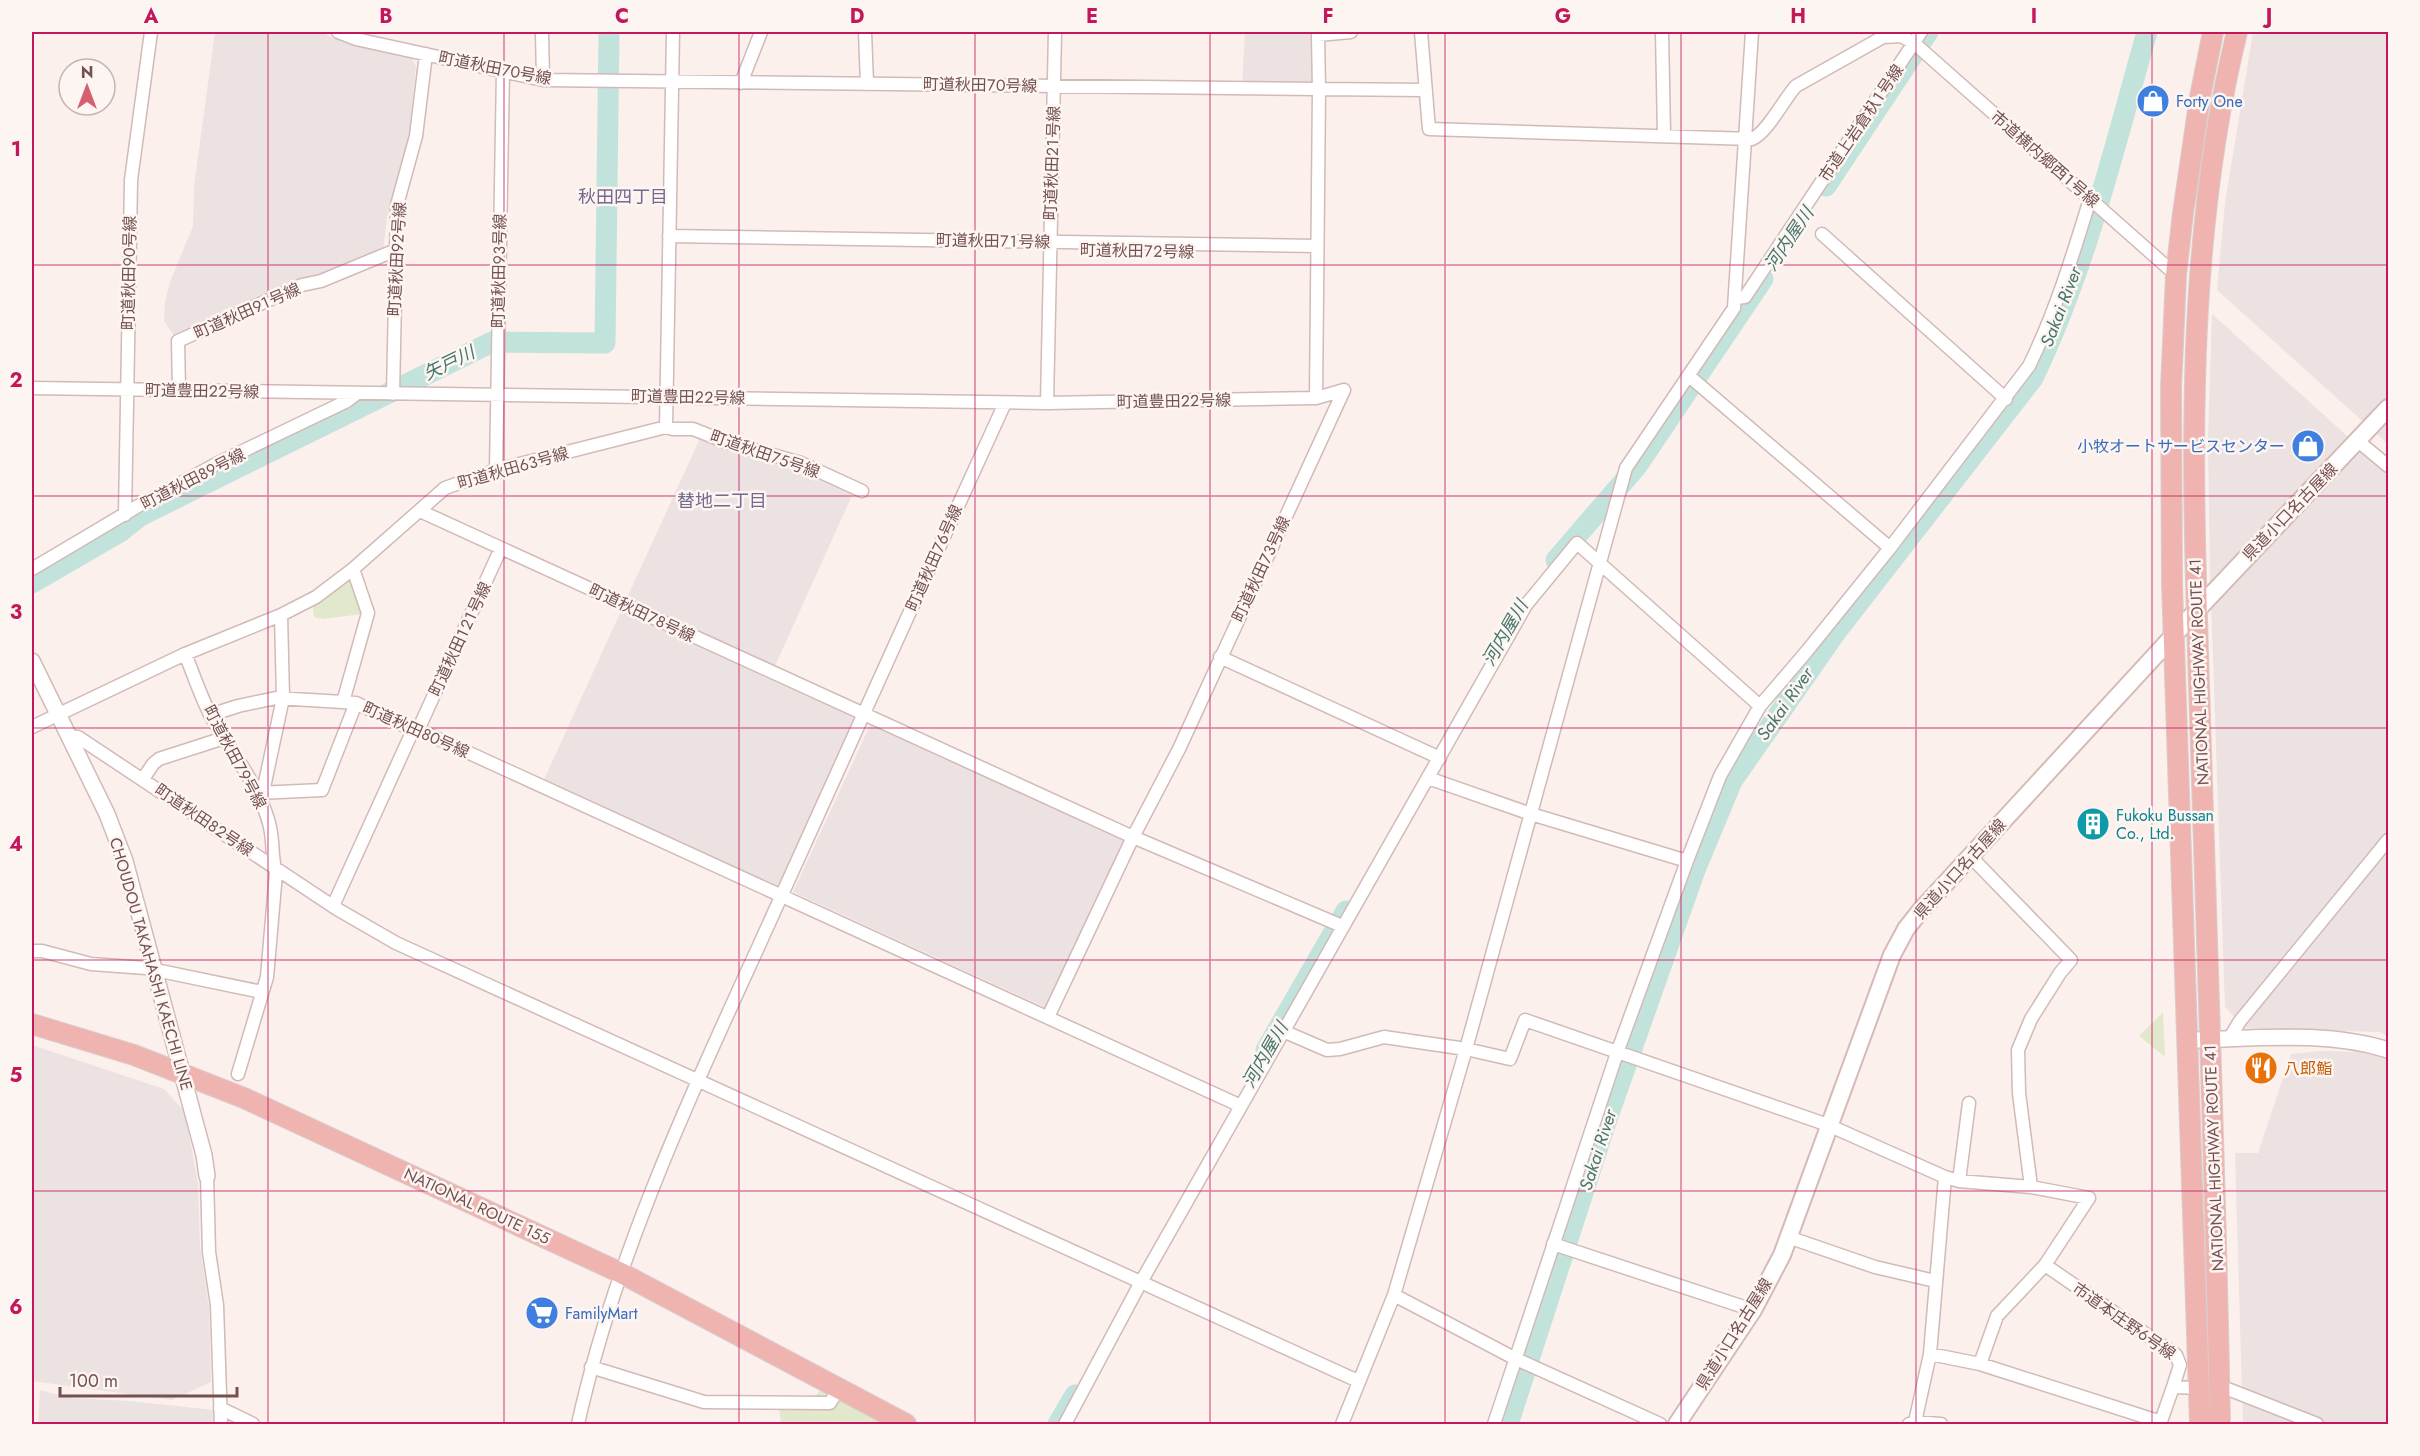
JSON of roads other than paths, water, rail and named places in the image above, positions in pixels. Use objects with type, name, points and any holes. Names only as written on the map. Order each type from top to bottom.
[{"type":"highway","name":"NATIONAL HIGHWAY ROUTE 41","points":[[2200,1425],[2170,504],[2176,274],[2192,146],[2213,32]]},
{"type":"highway","name":"NATIONAL HIGHWAY ROUTE 41","points":[[2220,1425],[2220,1040],[2197,610],[2193,399],[2199,281],[2212,162],[2237,32]]},
{"type":"highway","name":"NATIONAL ROUTE 155","points":[[32,1024],[134,1055],[244,1098],[621,1272],[906,1425]]},
{"type":"main road","name":"県道小口名古屋線","points":[[1677,1425],[1753,1310],[1782,1255],[1892,955],[1906,929],[2197,610],[2388,408]]},
{"type":"street","name":"町道秋田９０号線","points":[[125,515],[130,180],[151,32]]},
{"type":"street","points":[[542,32],[543,80]]},
{"type":"street","points":[[666,427],[673,32]]},
{"type":"street","points":[[741,83],[761,32]]},
{"type":"street","points":[[865,32],[867,84]]},
{"type":"street","name":"町道秋田２１号線","points":[[1047,403],[1055,32]]},
{"type":"street","points":[[1316,398],[1318,35],[1351,32]]},
{"type":"street","points":[[1421,32],[1429,129],[1745,139],[1760,136],[1786,97],[1808,78],[1883,37],[1901,36],[1914,43]]},
{"type":"street","points":[[1662,32],[1664,135]]},
{"type":"street","points":[[1342,1425],[1394,1295],[1466,1049],[1601,566],[1626,468],[1731,313],[1736,298],[1752,32]]},
{"type":"street","name":"市道上岩倉杁１号線","points":[[1736,298],[1745,297],[1921,32]]},
{"type":"street","name":"町道秋田７０号線","points":[[344,33],[543,80],[1425,90]]},
{"type":"street","name":"市道横内郷西１号線","points":[[1914,43],[2176,274]]},
{"type":"street","name":"町道秋田９２号線","points":[[393,394],[397,205],[416,136],[426,54]]},
{"type":"street","name":"町道秋田９３号線","points":[[496,470],[503,71]]},
{"type":"street","points":[[1494,1425],[1618,1053],[1720,776],[1760,706],[1890,548],[2030,366],[2043,339],[2090,199]]},
{"type":"street","points":[[1822,234],[2006,399]]},
{"type":"street","name":"町道秋田７１号線","points":[[669,240],[1317,250]]},
{"type":"street","name":"町道秋田９１号線","points":[[179,391],[178,341],[303,285],[321,281],[396,250]]},
{"type":"street","points":[[1689,376],[1890,548]]},
{"type":"street","name":"町道豊田２２号線","points":[[32,388],[1005,403],[1316,398],[1344,390]]},
{"type":"street","name":"町道秋田７３号線","points":[[1048,1017],[1133,837],[1179,749],[1344,390]]},
{"type":"street","name":"町道秋田８９号線","points":[[32,569],[138,506],[218,463],[337,406],[356,394]]},
{"type":"street","name":"町道秋田７６号線","points":[[578,1425],[591,1367],[621,1272],[698,1079],[1005,403]]},
{"type":"street","name":"町道秋田６３号線","points":[[32,727],[58,712],[185,654],[281,615],[316,597],[445,488],[496,470],[666,427]]},
{"type":"street","name":"町道秋田７５号線","points":[[666,427],[693,429],[726,442],[801,463],[862,491]]},
{"type":"street","points":[[2358,441],[2388,466]]},
{"type":"street","name":"町道秋田７８号線","points":[[420,511],[1133,837],[1342,926]]},
{"type":"street","points":[[1065,1425],[1141,1282],[1526,605],[1577,543],[1760,706]]},
{"type":"street","name":"町道秋田１２１号線","points":[[335,908],[501,548]]},
{"type":"street","points":[[343,702],[368,614],[353,568]]},
{"type":"street","points":[[281,615],[283,698],[260,793],[322,790],[356,704]]},
{"type":"street","name":"町道秋田７９号線","points":[[185,654],[210,715],[260,793],[269,822],[276,873],[267,977],[238,1074]]},
{"type":"street","points":[[1220,657],[1440,758]]},
{"type":"street","name":"CHOUDOU TAKAHASHI KAECHI LINE","points":[[32,661],[107,814],[122,853],[156,970],[204,1155],[207,1176]]},
{"type":"street","name":"町道秋田８０号線","points":[[210,715],[238,706],[283,698],[356,704],[782,895],[1241,1106]]},
{"type":"street","name":"町道秋田８２号線","points":[[68,736],[78,737],[143,778],[335,908],[396,943],[1358,1381]]},
{"type":"street","points":[[143,778],[159,759],[224,738]]},
{"type":"street","points":[[1428,778],[1531,814],[1687,861]]},
{"type":"street","points":[[2220,1040],[2240,1021],[2388,840]]},
{"type":"street","points":[[1971,856],[2071,960],[2060,973],[2031,1019],[2018,1050],[2019,1093],[2031,1187]]},
{"type":"street","points":[[32,951],[42,951],[91,964],[156,970],[262,992]]},
{"type":"street","points":[[1283,1031],[1328,1050],[1384,1037],[1466,1049],[1510,1059],[1525,1020],[1828,1125],[1945,1177],[1959,1181],[2031,1187],[2089,1198],[2044,1265],[1998,1316],[1980,1364]]},
{"type":"street","points":[[2188,1040],[2334,1040],[2388,1050]]},
{"type":"street","points":[[1959,1181],[1969,1103]]},
{"type":"street","points":[[207,1176],[209,1252],[217,1305],[221,1425]]},
{"type":"street","points":[[1941,1425],[1912,1424],[1930,1354],[1945,1177]]},
{"type":"street","points":[[1788,1237],[1875,1267],[1935,1281]]},
{"type":"street","points":[[1553,1244],[1753,1310]]},
{"type":"street","name":"市道本庄野６号線","points":[[2044,1265],[2176,1355],[2180,1365],[2161,1423]]},
{"type":"street","points":[[1394,1295],[1515,1358],[1660,1425]]},
{"type":"street","points":[[1930,1354],[1980,1364],[2161,1423]]},
{"type":"street","points":[[591,1367],[704,1402],[830,1403],[839,1388]]},
{"type":"street","points":[[2220,1386],[2317,1425]]},
{"type":"street","points":[[2173,1387],[2200,1388]]},
{"type":"street","points":[[220,1408],[253,1425]]},
{"type":"waterway","name":"矢戸川","points":[[32,583],[120,532],[140,516],[492,342],[605,343],[609,32]]},
{"type":"waterway","name":"河内屋川","points":[[1826,186],[1928,32]]},
{"type":"waterway","name":"Sakai River","points":[[1508,1424],[1607,1119],[1695,870],[1732,781],[1836,632],[2033,378],[2069,294],[2084,251],[2147,32]]},
{"type":"waterway","name":"河内屋川","points":[[1556,560],[1637,466],[1763,279]]},
{"type":"waterway","name":"河内屋川","points":[[1266,1050],[1346,911]]},
{"type":"waterway","name":"河内屋川","points":[[1058,1424],[1075,1395]]},
{"type":"place","name":"Forty One","points":[[2153,101]]},
{"type":"place","name":"小牧オートサービスセンター","points":[[2308,446]]},
{"type":"place","name":"Fukoku Bussan Co., Ltd.","points":[[2093,824]]},
{"type":"place","name":"八郎鮨","points":[[2261,1068]]},
{"type":"place","name":"FamilyMart","points":[[542,1313]]},
{"type":"district","name":"秋田四丁目","points":[[623,197]]},
{"type":"district","name":"替地二丁目","points":[[722,501]]}]
